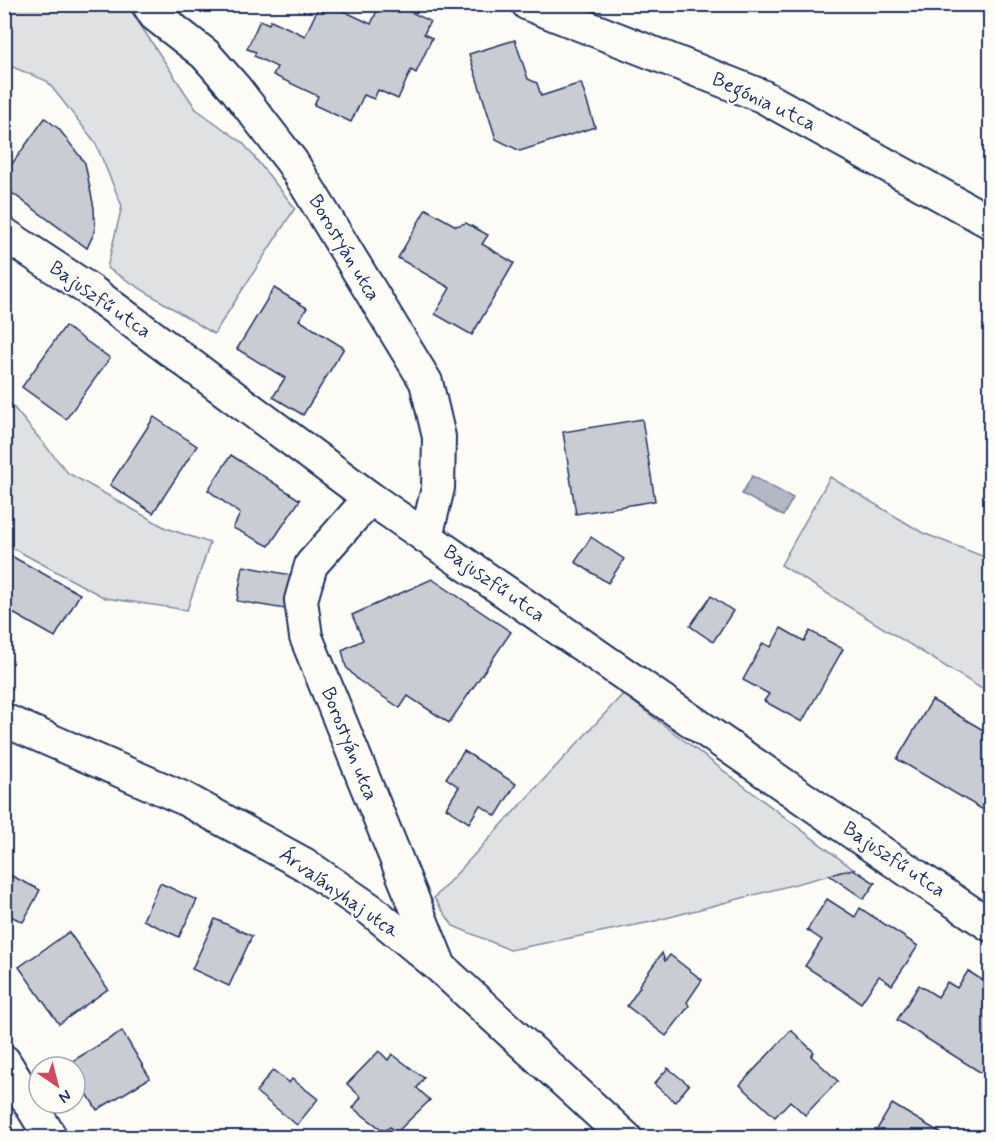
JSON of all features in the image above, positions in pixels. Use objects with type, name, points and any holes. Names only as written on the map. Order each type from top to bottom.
[{"type":"street","name":"Borostyán utca","points":[[148,4],[155,15],[205,54],[235,88],[292,162],[426,382],[439,437],[438,488],[426,537]]},
{"type":"street","name":"Begónia utca","points":[[528,4],[762,96],[990,222]]},
{"type":"street","name":"Bajuszfű utca","points":[[4,234],[91,291],[370,498],[990,925]]},
{"type":"street","name":"Borostyán utca","points":[[370,498],[311,565],[301,600],[306,637],[441,968]]},
{"type":"street","name":"Árvalányhaj utca","points":[[4,720],[183,798],[304,864],[371,910],[441,968],[626,1137]]},
{"type":"street","points":[[4,1060],[51,1137]]},
{"type":"shaded area","points":[[4,5],[127,5],[196,109],[243,143],[295,208],[214,334],[107,268],[122,206],[95,142],[47,81],[5,64]]},
{"type":"shaded area","points":[[5,397],[68,473],[166,528],[210,543],[187,610],[105,598],[5,544]]},
{"type":"shaded area","points":[[752,476],[793,498],[783,516],[742,494]]},
{"type":"shaded area","points":[[830,477],[923,533],[990,559],[990,694],[781,565]]},
{"type":"shaded area","points":[[623,694],[853,869],[651,922],[510,950],[453,926],[434,898]]},
{"type":"building","points":[[320,4],[329,4],[371,24],[380,4],[394,4],[430,21],[424,34],[432,38],[416,73],[411,70],[398,99],[378,90],[374,99],[364,95],[351,122],[314,105],[318,96],[273,75],[277,67],[254,56],[256,52],[247,49],[260,20],[269,24],[271,20],[305,36]]},
{"type":"building","points":[[515,40],[528,79],[537,83],[541,96],[581,83],[595,127],[520,151],[496,139],[469,54]]},
{"type":"building","points":[[4,110],[8,112],[13,121],[10,130],[4,136]]},
{"type":"building","points":[[45,118],[59,129],[85,163],[94,208],[95,231],[87,248],[4,187],[4,175]]},
{"type":"building","points":[[426,209],[456,226],[466,223],[488,235],[482,244],[514,263],[472,335],[435,314],[450,288],[398,258]]},
{"type":"building","points":[[274,288],[307,308],[299,320],[344,348],[303,415],[273,397],[285,378],[237,349]]},
{"type":"building","points":[[65,326],[110,358],[66,419],[22,387]]},
{"type":"building","points":[[154,417],[197,446],[153,513],[110,485]]},
{"type":"building","points":[[642,419],[655,501],[576,514],[563,432]]},
{"type":"building","points":[[231,455],[300,500],[269,546],[233,528],[240,514],[208,490]]},
{"type":"building","points":[[591,537],[624,559],[608,583],[575,562]]},
{"type":"building","points":[[4,552],[80,594],[55,637],[4,608]]},
{"type":"building","points":[[243,566],[291,575],[285,609],[237,601]]},
{"type":"building","points":[[432,579],[511,632],[449,723],[408,696],[400,708],[358,680],[346,667],[342,650],[363,640],[352,615]]},
{"type":"building","points":[[711,596],[733,611],[713,642],[690,626]]},
{"type":"building","points":[[781,628],[804,641],[810,631],[843,649],[802,722],[764,701],[769,694],[743,680],[763,643],[771,647]]},
{"type":"building","points":[[932,700],[990,734],[990,814],[897,759]]},
{"type":"building","points":[[464,751],[516,784],[496,816],[480,805],[469,823],[446,808],[459,787],[446,778]]},
{"type":"building","points":[[853,869],[875,883],[864,899],[829,875]]},
{"type":"building","points":[[4,872],[40,890],[23,922],[4,913]]},
{"type":"building","points":[[160,883],[197,900],[179,937],[143,920]]},
{"type":"building","points":[[827,899],[855,917],[860,908],[918,946],[892,985],[879,976],[861,1003],[805,966],[822,940],[807,930]]},
{"type":"building","points":[[215,919],[252,936],[229,986],[192,969]]},
{"type":"building","points":[[69,932],[108,989],[59,1024],[19,967]]},
{"type":"building","points":[[662,953],[665,961],[670,955],[702,980],[687,1002],[689,1006],[666,1036],[627,1006]]},
{"type":"building","points":[[968,971],[990,985],[990,1062],[983,1074],[897,1020],[919,985],[938,997],[947,982],[957,988]]},
{"type":"building","points":[[791,1030],[814,1052],[811,1056],[838,1081],[805,1115],[790,1101],[775,1117],[740,1085]]},
{"type":"building","points":[[122,1031],[150,1078],[97,1110],[87,1094],[87,1055],[82,1055]]},
{"type":"building","points":[[379,1051],[388,1060],[392,1054],[424,1078],[417,1088],[430,1100],[396,1133],[390,1127],[384,1131],[353,1108],[361,1097],[347,1084]]},
{"type":"building","points":[[668,1068],[689,1085],[675,1102],[654,1084]]},
{"type":"building","points":[[273,1070],[289,1083],[292,1079],[318,1099],[297,1125],[256,1092]]},
{"type":"building","points":[[892,1104],[941,1133],[938,1138],[872,1138]]}]
